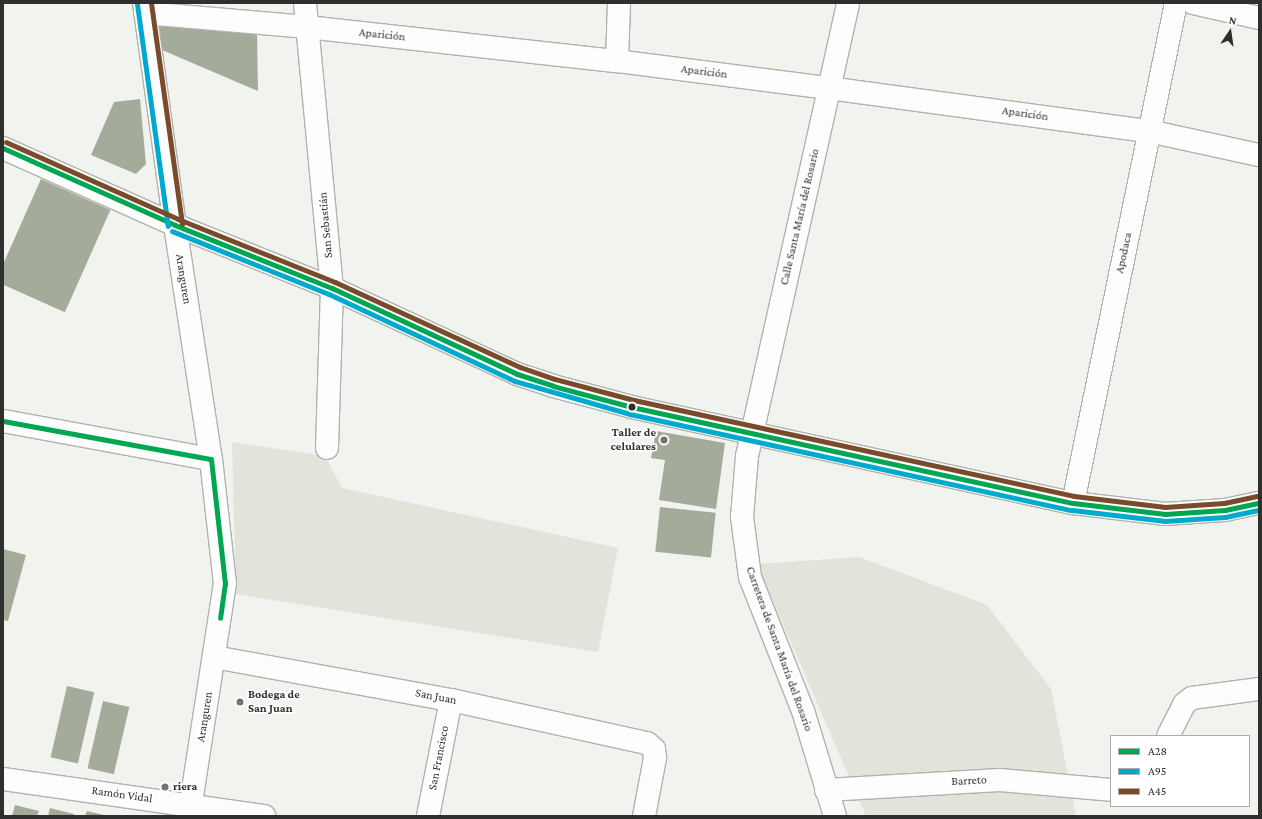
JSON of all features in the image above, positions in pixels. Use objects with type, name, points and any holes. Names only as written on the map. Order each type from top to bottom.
[{"type":"street","name":"San Sebastián","points":[[305,3],[332,288],[327,448]]},
{"type":"street","points":[[618,61],[619,3]]},
{"type":"street","name":"Calle Santa María del Rosario","points":[[752,432],[848,3]]},
{"type":"street","name":"Apodaca","points":[[1073,503],[1176,3]]},
{"type":"street","points":[[1193,3],[1259,18]]},
{"type":"street","name":"Aparición","points":[[144,8],[618,61],[1149,130],[1259,155]]},
{"type":"street","name":"Aranguren","points":[[144,8],[175,225],[211,459],[225,582],[190,810]]},
{"type":"street","points":[[3,148],[175,225],[332,288],[517,374],[632,407],[1073,503],[1165,514],[1225,510],[1259,503]]},
{"type":"street","points":[[3,421],[211,459]]},
{"type":"street","name":"Carretera de Santa María del Rosario","points":[[752,432],[747,456],[742,517],[750,577],[803,711],[835,816]]},
{"type":"street","name":"San Juan","points":[[214,657],[451,700],[647,743],[654,749],[655,758],[644,816]]},
{"type":"street","points":[[1168,735],[1184,704],[1192,698],[1259,689]]},
{"type":"street","name":"San Francisco","points":[[428,816],[451,700]]},
{"type":"street","name":"Ramón Vidal","points":[[3,779],[190,810],[264,816]]},
{"type":"street","name":"Barreto","points":[[826,790],[1000,780],[1110,790]]},
{"type":"shaded area","points":[[232,442],[325,456],[342,488],[618,548],[598,652],[236,594]]},
{"type":"shaded area","points":[[859,557],[987,605],[1051,689],[1076,816],[866,816],[757,564]]},
{"type":"building","points":[[158,22],[257,30],[258,91],[162,50]]},
{"type":"building","points":[[140,99],[146,164],[136,174],[91,155],[114,102]]},
{"type":"building","points":[[41,179],[110,210],[65,312],[3,285],[3,264]]},
{"type":"building","points":[[656,431],[725,443],[716,509],[659,500],[665,460],[651,458]]},
{"type":"building","points":[[660,507],[716,513],[711,558],[655,552]]},
{"type":"building","points":[[3,549],[26,555],[8,621],[3,620]]},
{"type":"building","points":[[67,686],[94,692],[78,763],[51,757]]},
{"type":"building","points":[[103,701],[129,707],[114,774],[87,768]]},
{"type":"building","points":[[15,805],[39,811],[37,816],[12,816]]},
{"type":"building","points":[[50,808],[74,814],[74,816],[48,816]]},
{"type":"building","points":[[87,811],[104,815],[85,816]]},
{"type":"transit line","name":"A45","points":[[151,3],[182,224]]},
{"type":"transit line","name":"A95","points":[[137,4],[168,226]]},
{"type":"transit line","name":"A45","points":[[6,142],[178,219],[335,282],[520,367],[555,379],[634,400],[1074,496],[1165,507],[1224,503],[1258,496]]},
{"type":"transit line","name":"A28","points":[[3,148],[175,225],[332,288],[517,374],[553,386],[632,407],[1073,503],[1165,514],[1225,510],[1259,503]]},
{"type":"transit line","name":"A95","points":[[172,231],[329,294],[515,381],[630,414],[1072,510],[1165,521],[1225,517],[1259,510]]},
{"type":"transit line","name":"A28","points":[[3,421],[211,459]]},
{"type":"transit line","name":"A28","points":[[211,459],[225,583],[220,618]]},
{"type":"place","name":"Taller de celulares","points":[[664,440]]},
{"type":"place","name":"Bodega de San Juan","points":[[240,702]]},
{"type":"place","name":"riera","points":[[165,787]]}]
